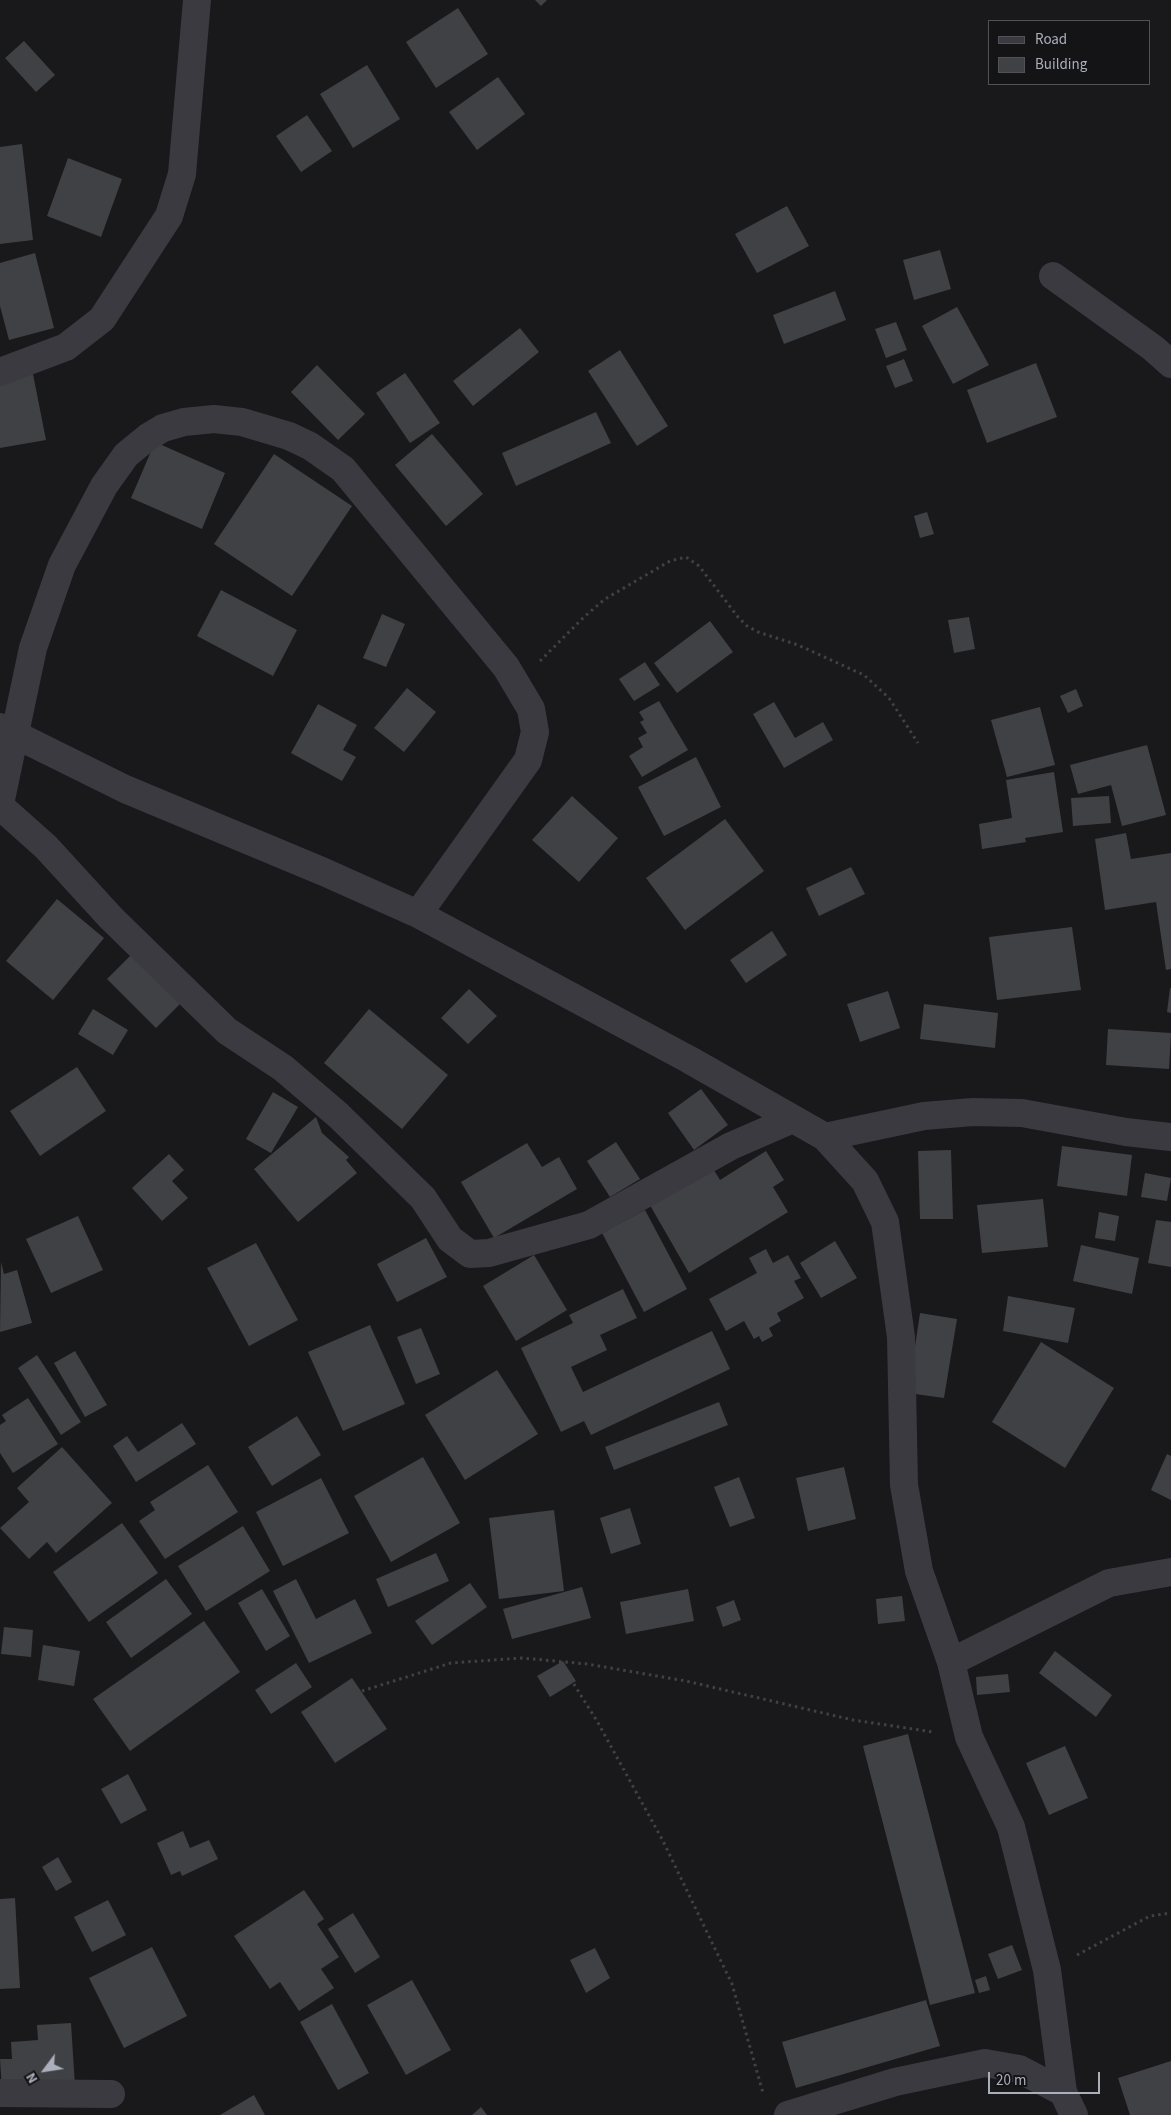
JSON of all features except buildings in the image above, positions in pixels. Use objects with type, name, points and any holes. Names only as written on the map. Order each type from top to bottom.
[{"type":"street","points":[[0,372],[66,347],[102,319],[170,216],[182,174],[197,0]]},
{"type":"street","points":[[1053,276],[1153,348],[1171,364]]},
{"type":"street","points":[[418,914],[528,760],[535,732],[531,709],[506,667],[343,469],[310,446],[289,436],[242,422],[214,419],[184,422],[163,428],[148,437],[126,455],[104,486],[62,565],[8,732],[0,805],[46,847],[111,918],[226,1031],[283,1068],[344,1121],[423,1198],[450,1239],[470,1254],[489,1254],[589,1224],[732,1146],[793,1119]]},
{"type":"street","points":[[8,732],[125,789],[324,872],[418,914],[688,1059],[825,1137],[866,1181],[885,1222],[901,1337],[904,1485],[919,1571],[951,1662],[969,1737],[1011,1826],[1047,1970],[1069,2104]]},
{"type":"street","points":[[825,1137],[924,1116],[973,1112],[1022,1113],[1126,1132],[1171,1137]]},
{"type":"street","points":[[951,1662],[1109,1583],[1171,1572]]},
{"type":"street","points":[[788,2115],[895,2082],[985,2063],[1019,2068],[1069,2104]]},
{"type":"street","points":[[0,2093],[111,2094]]},
{"type":"path","points":[[516,684],[605,599],[670,561],[686,556],[699,566],[747,626],[758,632],[798,645],[864,675],[889,698],[918,743]]},
{"type":"path","points":[[362,1691],[451,1664],[522,1658],[587,1664],[686,1681],[853,1720],[969,1737]]},
{"type":"path","points":[[560,1662],[597,1721],[663,1841],[732,1984],[764,2096]]},
{"type":"path","points":[[1047,1970],[1150,1916],[1171,1913]]}]
